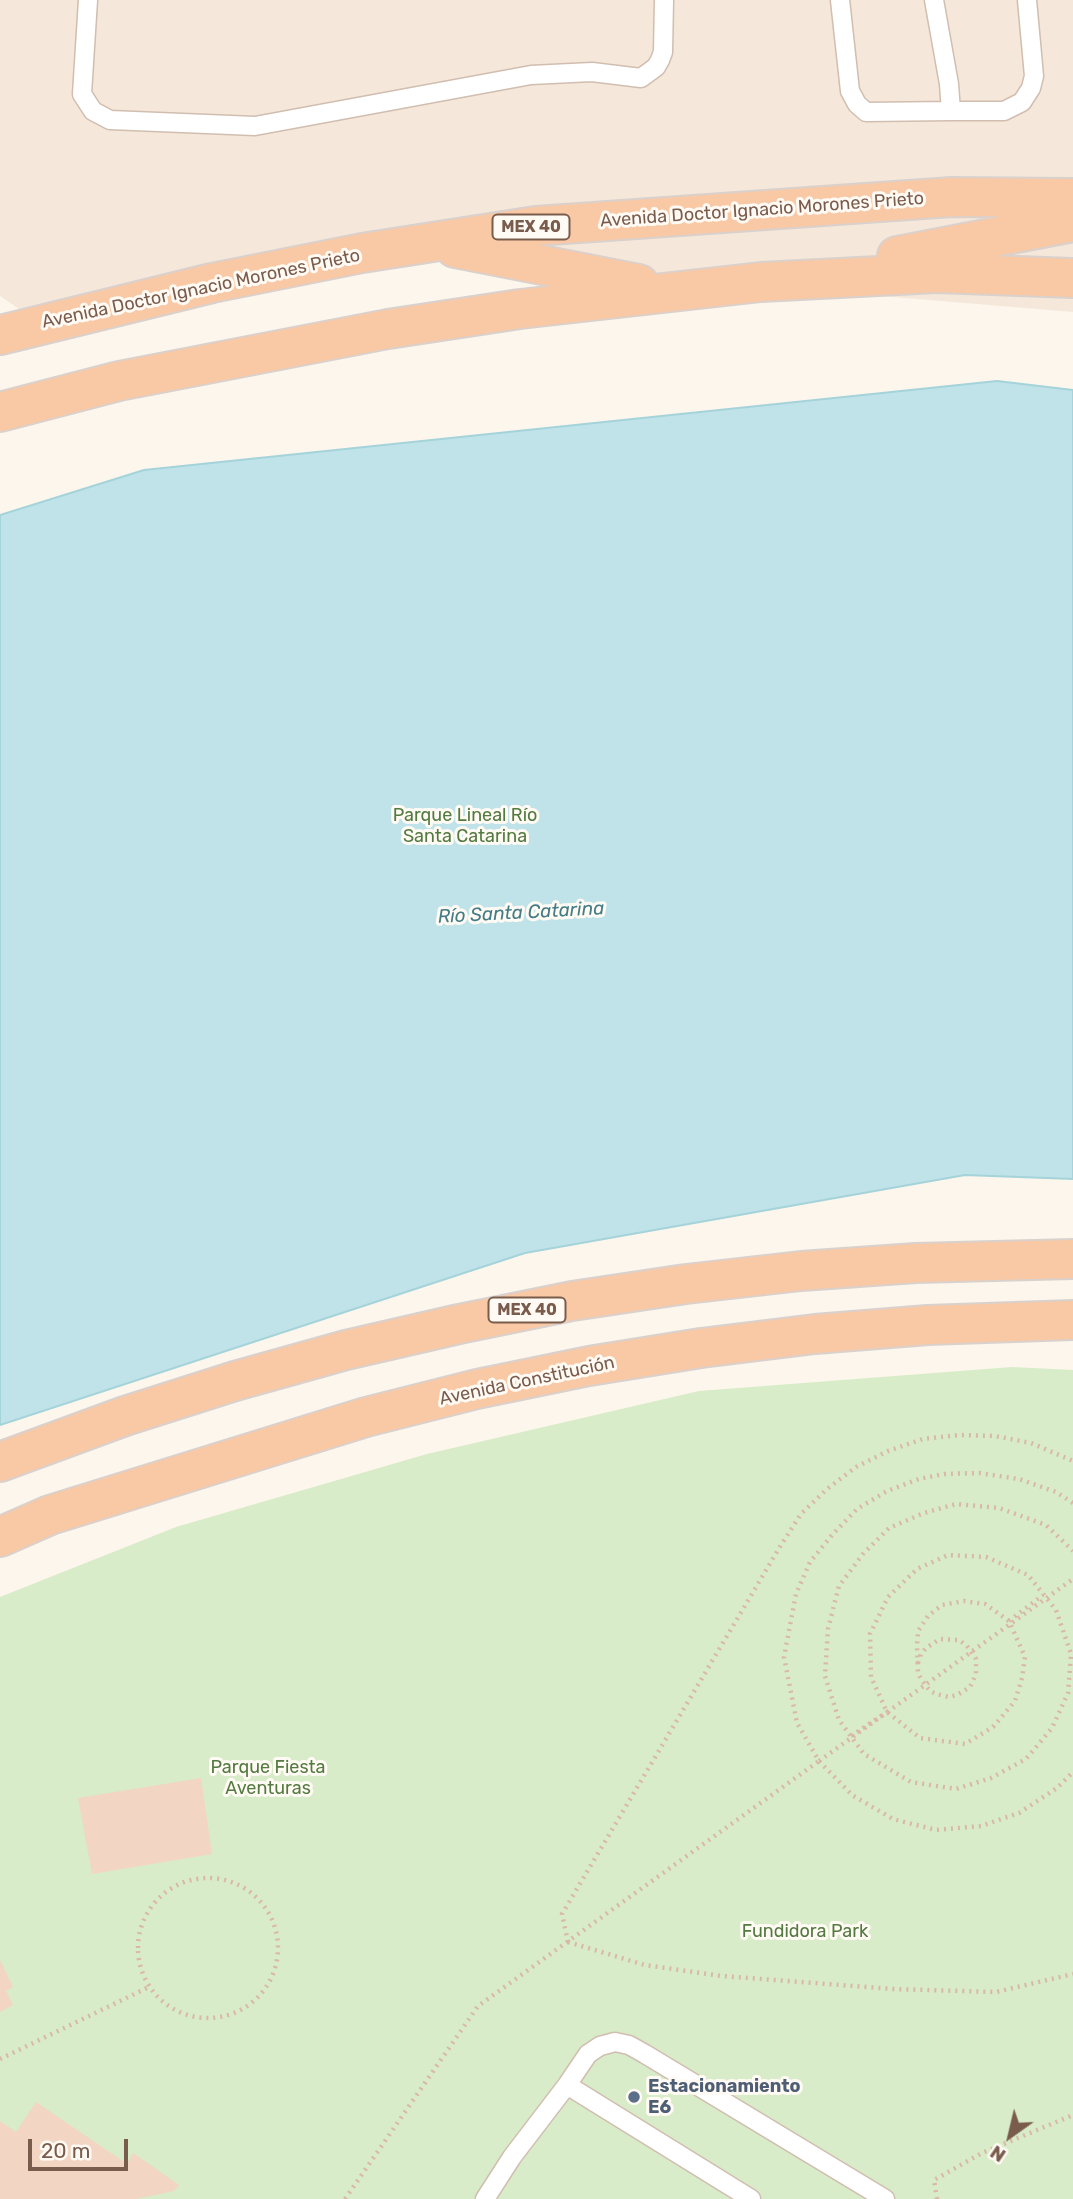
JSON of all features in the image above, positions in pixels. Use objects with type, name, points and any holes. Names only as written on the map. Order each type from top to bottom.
[{"type":"highway","name":"Avenida Doctor Ignacio Morones Prieto","points":[[0,335],[212,283],[362,253],[536,226],[952,197],[1073,198]]},
{"type":"highway","points":[[761,282],[1073,222]]},
{"type":"highway","points":[[429,243],[676,292]]},
{"type":"highway","points":[[0,412],[119,381],[388,329],[520,309],[761,282],[937,273],[1073,278]]},
{"type":"highway","name":"MEX 40","points":[[0,1462],[125,1416],[235,1381],[359,1347],[572,1301],[801,1271],[916,1263],[1073,1259]]},
{"type":"highway","name":"Avenida Constitución","points":[[0,1537],[50,1515],[366,1417],[589,1366],[814,1334],[928,1325],[1073,1320]]},
{"type":"lane","points":[[89,0],[82,94],[93,111],[110,120],[255,126],[531,75],[592,72],[641,78],[656,67],[663,52],[664,0]]},
{"type":"lane","points":[[840,0],[850,91],[857,104],[866,112],[1003,111],[1022,102],[1031,88],[1034,76],[1027,0]]},
{"type":"lane","points":[[934,0],[951,111]]},
{"type":"lane","points":[[485,2199],[512,2157],[588,2054],[600,2046],[615,2042],[629,2045],[885,2199]]},
{"type":"lane","points":[[567,2085],[751,2199]]},
{"type":"path","points":[[568,1942],[562,1914],[781,1545],[802,1514],[827,1489],[856,1467],[888,1451],[923,1439],[958,1435],[995,1436],[1031,1443],[1073,1461]]},
{"type":"path","points":[[1073,1503],[1056,1492],[1019,1479],[979,1473],[944,1474],[919,1479],[887,1491],[858,1509],[810,1562],[796,1594],[784,1657],[797,1723],[818,1761],[852,1795],[893,1819],[936,1830],[981,1826],[1019,1813],[1057,1788],[1073,1772]]},
{"type":"path","points":[[919,1663],[921,1654],[931,1643],[940,1639],[959,1640],[976,1659],[974,1681],[964,1692],[949,1697],[942,1696],[925,1686],[918,1673],[918,1631],[928,1616],[942,1605],[964,1601],[985,1604],[1009,1621],[1025,1657],[1022,1678],[1015,1701],[993,1727],[965,1744],[920,1738],[887,1712],[871,1677],[870,1634],[888,1597],[917,1569],[948,1555],[986,1557],[1028,1575],[1056,1610],[1071,1654],[1068,1693],[1052,1728],[1026,1759],[991,1778],[956,1789],[911,1782],[864,1754],[839,1720],[825,1676],[828,1629],[839,1586],[863,1554],[889,1528],[924,1513],[956,1504],[999,1508],[1045,1525],[1073,1551]]},
{"type":"path","points":[[345,2199],[478,2006],[1073,1579]]},
{"type":"path","points":[[1009,1621],[1044,1595]]},
{"type":"path","points":[[851,1736],[887,1712]]},
{"type":"path","points":[[215,1878],[238,1884],[257,1897],[270,1915],[278,1937],[278,1959],[271,1981],[258,1999],[239,2012],[218,2018],[195,2018],[173,2010],[149,1987],[142,1973],[137,1950],[140,1926],[151,1905],[169,1889],[191,1879],[215,1878]]},
{"type":"path","points":[[568,1942],[645,1965],[722,1976],[893,1989],[996,1992],[1073,1974]]},
{"type":"path","points":[[0,2059],[149,1987]]},
{"type":"path","points":[[937,2199],[934,2179],[982,2153],[1073,2115]]},
{"type":"shaded area","points":[[0,0],[1073,0],[1073,312],[362,253],[41,324],[0,296]]},
{"type":"green space","points":[[1012,1367],[1073,1370],[1073,2199],[0,2199],[0,1597],[176,1527],[427,1454],[699,1391]]},
{"type":"water","name":"Río Santa Catarina","points":[[997,381],[1073,390],[1073,1179],[965,1175],[525,1253],[0,1425],[0,515],[144,470]]},
{"type":"building","points":[[201,1778],[212,1854],[92,1874],[78,1798]]},
{"type":"building","points":[[0,1960],[13,1987],[6,1991],[13,2005],[0,2012]]},
{"type":"building","points":[[36,2102],[127,2164],[133,2153],[179,2185],[174,2191],[136,2199],[0,2199],[0,2121],[16,2132]]},
{"type":"place","name":"Estacionamiento E6","points":[[634,2097]]},
{"type":"park label","name":"Parque Lineal Río Santa Catarina","points":[[465,826]]},
{"type":"park label","name":"Parque Fiesta Aventuras","points":[[268,1778]]},
{"type":"park label","name":"Fundidora Park","points":[[805,1932]]}]
